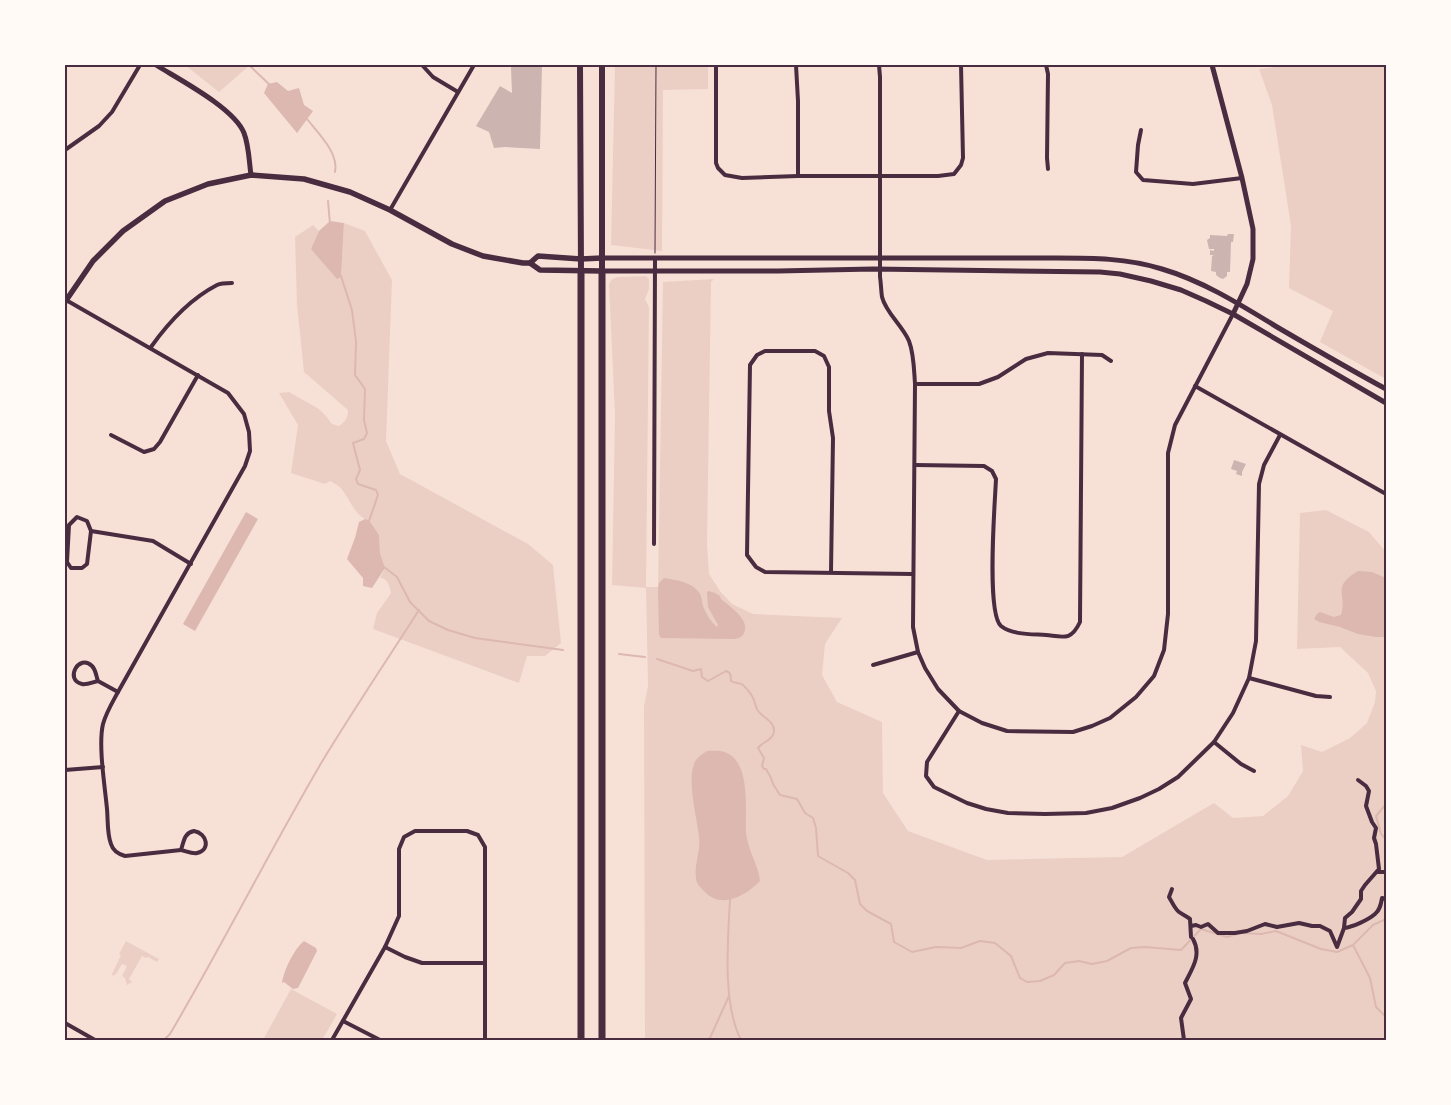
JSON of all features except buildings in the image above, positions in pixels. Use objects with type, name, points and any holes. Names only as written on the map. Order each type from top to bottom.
[{"type":"highway","points":[[580,65],[581,1040]]},
{"type":"highway","points":[[602,65],[602,1040]]},
{"type":"main road","points":[[66,301],[93,261],[122,231],[165,201],[208,184],[251,175],[304,179],[350,192],[390,210],[452,244],[483,256],[530,263],[540,270],[602,271]]},
{"type":"main road","points":[[530,263],[538,256],[581,259],[602,258]]},
{"type":"street","points":[[65,150],[99,126],[112,112],[140,65]]},
{"type":"street","points":[[156,65],[225,108],[235,118],[244,131],[251,175]]},
{"type":"street","points":[[422,65],[433,77],[458,92]]},
{"type":"street","points":[[390,210],[474,65]]},
{"type":"street","points":[[716,65],[716,163],[725,175],[742,178],[948,176],[954,174],[962,165],[963,158],[961,65]]},
{"type":"street","points":[[796,65],[798,176]]},
{"type":"street","points":[[879,65],[880,270],[882,297],[909,340],[913,355],[915,384],[913,626],[918,652],[938,689],[959,711],[982,723],[1007,730],[1073,732],[1110,718],[1136,697],[1154,676],[1164,650],[1168,614],[1168,453],[1175,424],[1238,304],[1247,284],[1253,259],[1253,229],[1242,178],[1212,65]]},
{"type":"street","points":[[1046,65],[1048,74],[1048,169]]},
{"type":"street","points":[[1141,130],[1136,172],[1143,180],[1193,184],[1242,178]]},
{"type":"street","points":[[65,141],[69,147]]},
{"type":"street","points":[[602,258],[1110,258],[1137,262],[1188,278],[1238,304],[1386,389]]},
{"type":"street","points":[[654,259],[654,544]]},
{"type":"street","points":[[602,271],[880,270],[1100,272],[1120,274],[1181,290],[1233,314],[1386,403]]},
{"type":"street","points":[[151,348],[162,331],[186,306],[218,284],[232,282]]},
{"type":"street","points":[[66,301],[228,393],[244,414],[249,432],[250,451],[245,466],[118,692],[103,724],[101,737],[110,842],[115,851],[125,856],[181,850],[194,853],[201,852],[205,846],[205,839],[201,833],[190,832],[185,837],[181,850]]},
{"type":"street","points":[[831,572],[832,438],[829,411],[829,367],[824,356],[815,351],[765,351],[757,355],[750,365],[747,555],[756,568],[765,572],[913,574]]},
{"type":"street","points":[[915,384],[979,384],[998,377],[1026,359],[1048,353],[1102,355],[1111,361]]},
{"type":"street","points":[[915,465],[984,466],[992,471],[996,479],[992,566],[995,615],[1000,626],[1010,631],[1065,637],[1075,632],[1080,622],[1082,354]]},
{"type":"street","points":[[111,436],[144,452],[154,450],[198,375]]},
{"type":"street","points":[[1195,386],[1386,494]]},
{"type":"street","points":[[959,711],[927,762],[926,776],[934,787],[966,803],[1008,813],[1086,813],[1112,808],[1140,798],[1178,777],[1214,742],[1233,713],[1249,678],[1256,641],[1259,484],[1264,465],[1280,435]]},
{"type":"street","points":[[77,518],[87,521],[91,532],[87,564],[82,568],[71,568],[67,562],[68,525],[77,518]]},
{"type":"street","points":[[91,532],[153,541],[191,564]]},
{"type":"street","points":[[874,665],[918,652]]},
{"type":"street","points":[[98,681],[94,668],[88,663],[81,663],[75,668],[74,678],[79,683],[86,684],[98,681],[118,692]]},
{"type":"street","points":[[1249,678],[1316,696],[1330,697]]},
{"type":"street","points":[[1214,742],[1241,764],[1254,771]]},
{"type":"street","points":[[65,770],[103,767]]},
{"type":"street","points":[[1191,926],[1196,924],[1201,927],[1208,924],[1218,933],[1234,933],[1247,931],[1265,924],[1277,928],[1299,923],[1320,926],[1330,931],[1337,947],[1344,928],[1345,918],[1352,912],[1361,899],[1361,891],[1379,869],[1374,838],[1376,828],[1366,806],[1369,791],[1358,780]]},
{"type":"street","points":[[332,1040],[385,947],[399,916],[398,849],[404,837],[415,831],[467,831],[478,835],[485,847],[485,1040]]},
{"type":"street","points":[[1377,872],[1386,872]]},
{"type":"street","points":[[1172,889],[1169,897],[1178,911],[1190,919],[1192,938],[1196,944],[1197,956],[1185,983],[1191,999],[1181,1018],[1184,1040]]},
{"type":"street","points":[[1344,928],[1375,914],[1381,905],[1382,898],[1386,899]]},
{"type":"street","points":[[385,947],[422,963],[485,963]]},
{"type":"street","points":[[343,1021],[380,1040]]},
{"type":"street","points":[[65,1023],[95,1040]]},
{"type":"path","points":[[654,259],[656,65]]},
{"type":"shaded area","points":[[185,65],[250,65],[219,92]]},
{"type":"shaded area","points":[[615,65],[708,65],[708,89],[663,90],[662,251],[611,245]]},
{"type":"shaded area","points":[[1275,65],[1386,65],[1386,379],[1320,342],[1333,311],[1289,288],[1291,226],[1272,105],[1259,69],[1275,67]]},
{"type":"shaded area","points":[[277,82],[288,91],[299,88],[304,105],[313,111],[297,133],[264,93],[268,84]]},
{"type":"shaded area","points":[[330,221],[344,223],[341,277],[337,279],[311,249],[319,231]]},
{"type":"shaded area","points":[[344,223],[365,231],[392,280],[386,441],[400,474],[528,544],[553,565],[561,643],[545,656],[527,656],[519,683],[373,629],[377,613],[391,593],[389,585],[383,578],[380,578],[385,568],[380,553],[379,535],[369,520],[360,516],[342,489],[337,485],[330,481],[325,484],[291,473],[298,425],[279,393],[289,392],[319,409],[332,424],[339,426],[348,415],[348,410],[304,372],[297,305],[295,237],[313,225],[319,231],[311,249],[341,277]]},
{"type":"shaded area","points":[[646,276],[649,279],[649,289],[645,299],[649,307],[646,587],[658,587],[663,282],[714,279],[711,282],[707,544],[709,574],[720,591],[732,604],[753,614],[842,618],[825,644],[822,675],[837,702],[882,722],[883,793],[908,831],[987,860],[1122,857],[1214,803],[1233,818],[1263,816],[1288,796],[1303,771],[1301,745],[1322,752],[1350,738],[1367,723],[1375,702],[1376,691],[1368,673],[1340,647],[1297,649],[1300,513],[1326,510],[1369,532],[1386,552],[1386,1040],[645,1040],[644,706],[648,686],[646,588],[612,585],[615,415],[609,284],[612,279],[618,277]]},
{"type":"shaded area","points":[[246,512],[258,519],[195,631],[183,624]]},
{"type":"shaded area","points":[[365,519],[369,520],[379,535],[380,553],[385,568],[372,588],[363,586],[363,578],[347,559],[359,522]]},
{"type":"shaded area","points":[[1358,571],[1372,572],[1386,578],[1386,637],[1358,634],[1314,619],[1320,612],[1334,617],[1341,615],[1343,607],[1342,587]]},
{"type":"shaded area","points":[[664,578],[684,582],[697,590],[707,615],[717,627],[718,625],[708,607],[707,593],[708,591],[720,596],[742,618],[745,628],[742,636],[734,639],[661,638],[659,635],[658,588],[659,583]]},
{"type":"shaded area","points":[[707,751],[727,753],[735,759],[743,777],[747,840],[760,881],[747,892],[733,899],[718,900],[711,897],[696,880],[699,842],[692,790],[692,772],[696,760]]},
{"type":"shaded area","points":[[126,941],[159,959],[157,962],[142,956],[129,979],[132,982],[127,985],[125,978],[122,976],[127,966],[122,964],[116,974],[113,976],[112,974]]},
{"type":"shaded area","points":[[304,941],[316,948],[317,951],[298,988],[293,989],[284,982],[282,983],[283,978],[293,954]]},
{"type":"shaded area","points":[[291,989],[337,1014],[322,1040],[263,1040]]},
{"type":"waterway","points":[[249,65],[270,85]]},
{"type":"waterway","points":[[307,119],[331,151],[334,158],[335,172]]},
{"type":"waterway","points":[[328,201],[330,224]]},
{"type":"waterway","points":[[341,276],[352,310],[356,342],[355,375],[365,389],[364,420],[367,433],[364,439],[353,443],[360,470],[356,479],[358,484],[376,490],[378,495],[369,521]]},
{"type":"waterway","points":[[384,567],[397,577],[410,602],[429,621],[448,630],[475,638],[563,650]]},
{"type":"waterway","points":[[164,1040],[170,1034],[190,1000],[323,760],[419,610]]},
{"type":"waterway","points":[[619,654],[645,657]]},
{"type":"waterway","points":[[657,659],[693,671],[701,669],[702,677],[708,681],[726,671],[730,673],[731,681],[744,685],[752,696],[758,711],[771,722],[774,728],[772,737],[758,748],[764,758],[762,766],[766,769],[780,795],[797,799],[805,813],[813,818],[816,828],[818,856],[848,873],[855,880],[860,904],[867,911],[891,924],[894,942],[912,952],[936,947],[961,948],[980,941],[995,943],[1011,956],[1020,978],[1027,982],[1040,981],[1054,975],[1065,963],[1079,961],[1092,964],[1107,961],[1131,948],[1145,947],[1181,950],[1201,929],[1227,937],[1237,934]]},
{"type":"waterway","points":[[1386,804],[1376,816],[1381,834],[1386,839]]},
{"type":"waterway","points":[[730,899],[729,990],[735,1025],[741,1040]]},
{"type":"waterway","points":[[1242,933],[1261,934],[1276,931],[1321,949],[1337,952],[1353,945],[1373,925],[1386,919]]},
{"type":"waterway","points":[[1353,945],[1370,978],[1376,1007],[1386,1017]]},
{"type":"waterway","points":[[709,1040],[729,996]]}]
